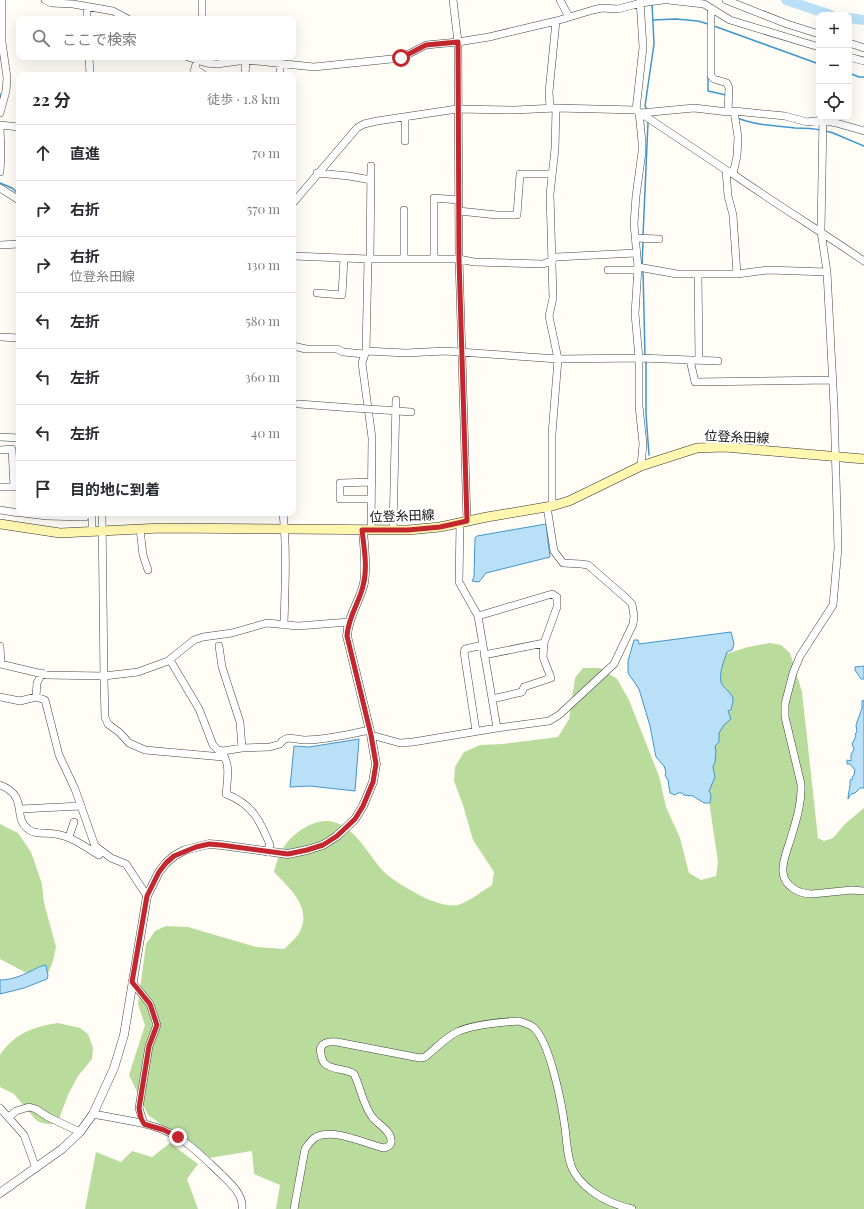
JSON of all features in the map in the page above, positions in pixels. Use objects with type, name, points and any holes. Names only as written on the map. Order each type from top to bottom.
[{"type":"main road","name":"位登糸田線","points":[[0,524],[60,533],[140,529],[285,528],[408,530],[440,527],[550,507],[569,500],[641,466],[697,448],[725,446],[835,455],[864,459]]},
{"type":"street","points":[[0,113],[6,91],[7,78],[2,42],[2,0]]},
{"type":"street","points":[[45,0],[51,3],[72,4],[113,11],[122,16]]},
{"type":"street","points":[[202,0],[202,16]]},
{"type":"street","points":[[453,0],[458,42],[458,200],[463,352],[464,522],[459,582],[478,616],[497,728]]},
{"type":"street","points":[[560,0],[569,17]]},
{"type":"street","points":[[201,60],[217,64],[246,60],[314,67],[401,58],[426,45],[458,42],[489,36],[556,21],[602,8],[618,9],[640,2],[663,0]]},
{"type":"street","points":[[668,0],[704,4],[730,20],[816,46]]},
{"type":"street","points":[[726,0],[787,24],[816,33]]},
{"type":"street","points":[[640,2],[643,47],[639,112],[642,152],[634,224],[638,268],[635,314],[639,358],[639,406],[643,444],[641,466]]},
{"type":"street","points":[[87,7],[87,16]]},
{"type":"street","points":[[711,8],[711,76],[714,79],[726,83],[729,88],[731,111],[738,137],[737,156],[730,172],[728,196],[733,215],[737,274]]},
{"type":"street","points":[[102,516],[105,717],[108,724],[120,733],[129,743],[145,750],[223,754],[242,748],[270,747],[280,744],[283,739],[286,738],[311,740],[371,733],[400,743],[549,721],[559,715],[614,664],[633,624],[634,616],[632,604],[588,565],[563,563],[554,551],[550,507],[552,434],[558,359],[549,316],[553,298],[550,194],[555,148],[553,108],[549,92],[556,21]]},
{"type":"street","points":[[852,45],[864,48]]},
{"type":"street","points":[[852,58],[864,61]]},
{"type":"street","points":[[89,60],[90,72]]},
{"type":"street","points":[[194,72],[197,60]]},
{"type":"street","points":[[245,72],[246,60]]},
{"type":"street","points":[[280,64],[280,72]]},
{"type":"street","points":[[296,199],[357,128],[377,120],[457,109],[515,110],[553,108],[639,112],[694,108],[785,116],[807,122],[818,120]]},
{"type":"street","points":[[639,112],[864,261]]},
{"type":"street","points":[[405,117],[405,141]]},
{"type":"street","points":[[823,120],[820,231],[827,272],[838,548],[833,605],[800,656],[790,680],[785,704],[785,717],[801,784],[801,793],[799,810],[784,861],[783,871],[787,882],[794,889],[805,894],[852,890],[864,891]]},
{"type":"street","points":[[826,120],[864,131]]},
{"type":"street","points":[[0,172],[0,126],[16,128]]},
{"type":"street","points":[[0,1193],[62,1149],[80,1132],[93,1114],[114,1068],[124,1035],[147,896],[159,872],[166,863],[174,856],[185,850],[209,844],[288,854],[323,845],[337,836],[355,819],[363,806],[373,782],[376,764],[371,733],[348,642],[349,622],[364,581],[372,482],[372,438],[362,363],[365,352],[371,166]]},
{"type":"street","points":[[317,173],[371,180]]},
{"type":"street","points":[[459,211],[497,215],[517,215],[520,174],[552,174]]},
{"type":"street","points":[[0,188],[16,198]]},
{"type":"street","points":[[434,259],[434,198],[458,200]]},
{"type":"street","points":[[404,210],[404,259]]},
{"type":"street","points":[[635,238],[659,239]]},
{"type":"street","points":[[0,245],[16,244]]},
{"type":"street","points":[[296,256],[369,259],[459,259],[474,262],[544,264],[556,257],[636,253]]},
{"type":"street","points":[[317,293],[342,295],[344,258]]},
{"type":"street","points":[[608,270],[638,268],[677,274],[737,274],[768,270],[827,272]]},
{"type":"street","points":[[698,274],[699,360]]},
{"type":"street","points":[[0,337],[16,338]]},
{"type":"street","points":[[296,347],[306,349],[337,349],[343,352],[406,353],[445,351],[558,359],[639,358],[718,360]]},
{"type":"street","points":[[690,360],[695,382],[832,380]]},
{"type":"street","points":[[393,530],[396,400]]},
{"type":"street","points":[[299,404],[410,412]]},
{"type":"street","points":[[0,438],[16,438]]},
{"type":"street","points":[[0,450],[12,449],[16,487],[0,487]]},
{"type":"street","points":[[371,499],[340,499],[340,483],[372,482]]},
{"type":"street","points":[[0,510],[16,513]]},
{"type":"street","points":[[47,516],[85,516]]},
{"type":"street","points":[[92,516],[92,531]]},
{"type":"street","points":[[283,516],[285,528],[284,625]]},
{"type":"street","points":[[140,529],[143,555],[148,570]]},
{"type":"street","points":[[478,616],[552,594],[556,595],[558,600],[557,607],[544,643],[543,657],[551,678],[524,687],[522,692],[492,699]]},
{"type":"street","points":[[0,646],[1,664],[42,674],[104,676],[138,672],[154,668],[170,660],[194,640],[203,637],[232,633],[267,622],[298,626],[349,622]]},
{"type":"street","points":[[484,655],[544,643]]},
{"type":"street","points":[[476,731],[464,652],[465,649],[483,644]]},
{"type":"street","points":[[219,646],[222,667],[240,722],[242,748]]},
{"type":"street","points":[[170,660],[199,709],[212,745],[223,754],[227,763],[226,794],[239,799],[247,805],[259,821],[270,845],[267,852]]},
{"type":"street","points":[[36,697],[37,683],[42,674]]},
{"type":"street","points":[[0,697],[20,701],[36,697],[45,700],[59,755],[75,789],[95,846],[111,858]]},
{"type":"street","points":[[0,785],[6,787],[14,793],[18,801],[22,822],[26,829],[32,832],[56,834],[69,837],[101,856],[126,864],[147,896]]},
{"type":"street","points":[[20,809],[81,806]]},
{"type":"street","points":[[69,837],[74,822]]},
{"type":"street","points":[[132,982],[150,1004],[157,1025],[149,1046],[139,1108],[144,1124]]},
{"type":"street","points":[[294,1209],[306,1149],[309,1143],[316,1137],[324,1135],[354,1138],[384,1148],[390,1145],[391,1140],[390,1135],[373,1118],[367,1109],[354,1074],[350,1071],[330,1067],[324,1063],[320,1052],[321,1047],[324,1044],[329,1041],[337,1042],[425,1058],[458,1031],[469,1028],[519,1022],[527,1023],[533,1026],[543,1040],[563,1114],[570,1161],[574,1171],[580,1180],[591,1191],[619,1206],[632,1209]]},
{"type":"street","points":[[9,1117],[16,1111],[29,1107],[36,1109],[48,1117],[80,1132]]},
{"type":"street","points":[[0,1108],[24,1135],[36,1168]]},
{"type":"street","points":[[93,1114],[144,1124],[164,1130],[178,1137],[192,1147],[237,1191],[241,1198],[242,1209]]},
{"type":"green space","points":[[770,643],[781,645],[790,653],[802,692],[818,838],[824,841],[833,838],[845,824],[864,808],[864,1209],[276,1209],[280,1185],[254,1174],[252,1151],[209,1158],[148,1115],[129,1075],[145,1025],[138,1004],[146,944],[155,931],[166,926],[188,927],[256,947],[284,949],[298,935],[302,926],[302,908],[293,893],[274,872],[278,858],[288,841],[304,828],[318,822],[330,821],[341,825],[351,832],[360,841],[384,872],[398,883],[425,898],[441,904],[450,905],[458,905],[471,899],[492,885],[494,872],[473,840],[463,805],[454,781],[455,767],[464,752],[480,745],[503,744],[558,737],[569,719],[575,678],[583,668],[600,668],[617,679],[629,700],[659,776],[666,807],[680,838],[689,873],[701,880],[716,876],[718,862],[704,767],[723,655],[748,647]]},
{"type":"green space","points":[[0,824],[18,833],[31,852],[42,884],[44,903],[56,947],[53,961],[47,976],[36,978],[0,959]]},
{"type":"green space","points":[[58,1023],[80,1028],[88,1034],[93,1048],[92,1059],[78,1076],[68,1095],[59,1119],[54,1124],[47,1124],[36,1120],[14,1094],[0,1087],[0,1055],[12,1041],[25,1032]]},
{"type":"green space","points":[[170,1143],[198,1164],[187,1179],[198,1209],[85,1209],[96,1152],[121,1162],[132,1151],[152,1157]]},
{"type":"water","points":[[546,524],[550,557],[486,573],[479,582],[472,581],[474,577],[475,538],[477,536]]},
{"type":"water","points":[[731,632],[734,644],[732,650],[727,652],[722,667],[721,682],[733,698],[731,710],[728,711],[731,719],[724,725],[719,733],[719,742],[715,746],[716,752],[713,767],[715,777],[709,791],[711,795],[710,803],[704,803],[693,796],[684,795],[682,793],[675,795],[670,793],[664,766],[656,757],[650,726],[639,689],[628,673],[628,661],[634,640],[638,640],[639,644]]},
{"type":"water","points":[[864,666],[864,679],[861,679],[855,670],[855,667]]},
{"type":"water","points":[[864,700],[864,788],[860,788],[855,793],[851,794],[848,799],[850,780],[853,779],[852,777],[855,770],[850,764],[847,764],[847,760],[851,761],[851,755],[854,749],[852,744],[857,732],[856,725],[862,708],[862,701]]},
{"type":"water","points":[[359,739],[355,791],[310,786],[290,787],[294,746],[309,747]]},
{"type":"water","points":[[46,965],[48,976],[47,979],[24,988],[0,994],[0,980],[23,975]]},
{"type":"waterway","points":[[786,0],[822,12]]},
{"type":"waterway","points":[[647,110],[645,106],[654,44],[652,3]]},
{"type":"waterway","points":[[852,18],[864,20]]},
{"type":"waterway","points":[[653,20],[676,19],[698,21],[708,24]]},
{"type":"waterway","points":[[714,26],[816,63]]},
{"type":"waterway","points":[[852,74],[864,77]]},
{"type":"waterway","points":[[708,76],[708,91],[726,95]]},
{"type":"waterway","points":[[0,94],[0,100]]},
{"type":"waterway","points":[[737,118],[766,125],[820,130]]},
{"type":"waterway","points":[[643,236],[648,122]]},
{"type":"waterway","points":[[826,131],[864,146]]},
{"type":"waterway","points":[[0,183],[16,191]]},
{"type":"waterway","points":[[642,266],[643,242]]},
{"type":"waterway","points":[[643,270],[645,356]]},
{"type":"waterway","points":[[646,362],[646,414],[649,455]]},
{"type":"route","points":[[178,1137],[164,1130],[144,1124],[139,1108],[149,1046],[157,1025],[150,1004],[132,982],[147,896],[159,872],[166,863],[174,856],[185,850],[209,844],[288,854],[323,845],[346,829],[355,819],[369,793],[373,782],[376,764],[371,735],[347,636],[350,620],[363,588],[364,581],[365,571],[362,530],[408,530],[440,527],[467,521],[459,259],[457,109],[458,42],[426,45],[401,58]]}]
